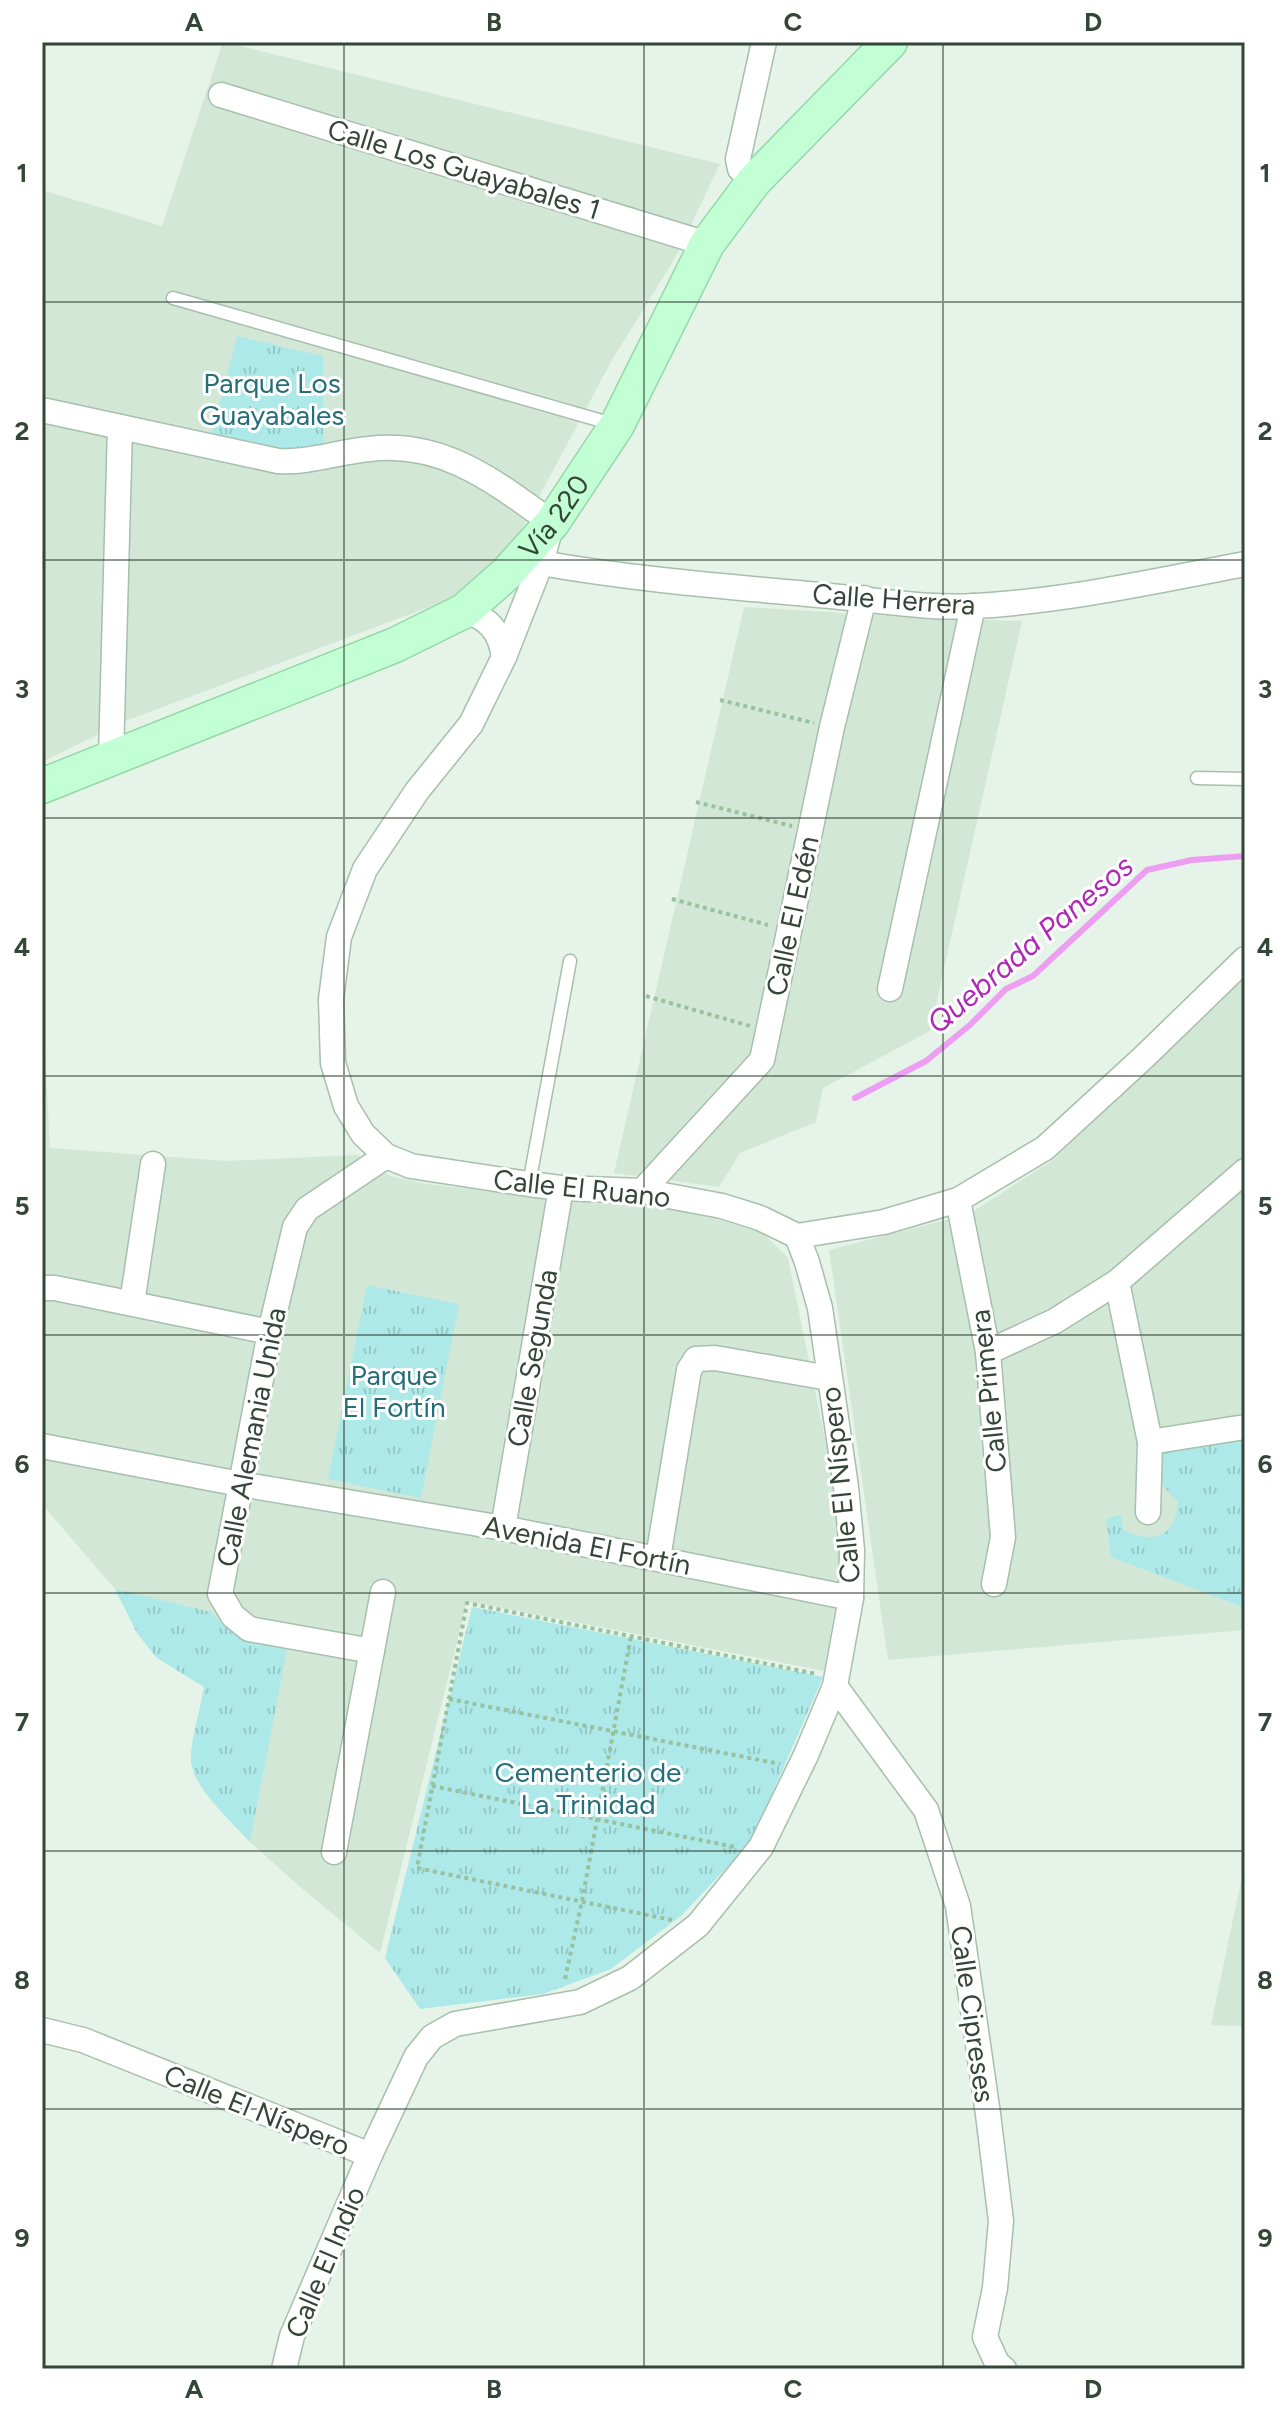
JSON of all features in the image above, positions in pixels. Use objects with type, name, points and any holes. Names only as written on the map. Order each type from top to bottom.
[{"type":"main road","name":"Vía 220","points":[[42,786],[395,645],[464,611],[507,573],[552,523],[617,425],[707,244],[754,181],[890,42]]},
{"type":"street","points":[[754,181],[740,169],[738,159],[764,42]]},
{"type":"street","name":"Calle Los Guayabales 1","points":[[221,95],[707,244]]},
{"type":"street","points":[[42,410],[278,461],[295,462],[390,447],[417,450],[472,468],[552,523]]},
{"type":"street","points":[[111,757],[120,427]]},
{"type":"street","name":"Calle El Ruano","points":[[552,523],[541,563],[504,657],[471,724],[417,791],[365,869],[339,937],[331,999],[333,1063],[346,1106],[363,1134],[386,1156],[411,1166],[561,1188],[642,1191],[722,1206],[760,1218],[797,1236]]},
{"type":"street","name":"Calle Herrera","points":[[541,563],[610,576],[973,606],[1078,596],[1245,564]]},
{"type":"street","name":"Calle El Edén","points":[[642,1191],[762,1060],[832,727],[864,598]]},
{"type":"street","points":[[890,989],[973,606]]},
{"type":"street","points":[[464,611],[480,615],[493,626],[502,640],[504,657]]},
{"type":"street","points":[[797,1236],[884,1222],[958,1200],[1045,1148],[1245,959]]},
{"type":"street","name":"Calle Alemania Unida","points":[[372,1651],[249,1629],[233,1616],[220,1594],[270,1332],[295,1227],[307,1209],[386,1156]]},
{"type":"street","points":[[132,1303],[153,1164]]},
{"type":"street","points":[[988,1352],[1055,1321],[1117,1282],[1245,1171]]},
{"type":"street","name":"Calle Segunda","points":[[503,1528],[561,1188]]},
{"type":"street","name":"Calle Primera","points":[[958,1200],[988,1352],[1003,1537],[994,1584]]},
{"type":"street","name":"Calle El Níspero","points":[[42,2030],[83,2040],[370,2155],[416,2057],[432,2037],[455,2024],[580,2002],[630,1978],[698,1925],[761,1847],[806,1755],[836,1682],[851,1598],[852,1550],[846,1487],[820,1308],[797,1236]]},
{"type":"street","points":[[1117,1282],[1150,1442],[1148,1512]]},
{"type":"street","points":[[49,1288],[270,1332]]},
{"type":"street","points":[[658,1558],[689,1370],[696,1359],[715,1358],[829,1378]]},
{"type":"street","points":[[1150,1442],[1245,1427]]},
{"type":"street","name":"Avenida El Fortín","points":[[42,1446],[240,1484],[503,1528],[851,1598]]},
{"type":"street","points":[[334,1852],[383,1592]]},
{"type":"street","name":"Calle Cipreses","points":[[836,1682],[926,1810],[958,1906],[1001,2221],[995,2288],[985,2337],[997,2363],[1004,2369]]},
{"type":"street","name":"Calle El Indio","points":[[284,2369],[292,2336],[370,2155]]},
{"type":"lane","points":[[173,298],[617,425]]},
{"type":"lane","points":[[1197,778],[1245,779]]},
{"type":"lane","points":[[529,1184],[570,961]]},
{"type":"path","points":[[720,700],[832,727]]},
{"type":"path","points":[[696,802],[810,831]]},
{"type":"path","points":[[672,899],[790,930]]},
{"type":"path","points":[[646,996],[768,1031]]},
{"type":"path","points":[[698,1925],[417,1868],[467,1603],[836,1682]]},
{"type":"path","points":[[565,1979],[631,1636]]},
{"type":"path","points":[[449,1699],[782,1765]]},
{"type":"path","points":[[432,1786],[737,1848]]},
{"type":"shaded area","points":[[223,42],[720,164],[675,258],[612,360],[518,536],[461,595],[128,720],[42,762],[42,190],[162,226]]},
{"type":"shaded area","points":[[744,607],[1022,621],[930,1031],[823,1088],[816,1122],[740,1153],[719,1187],[614,1173]]},
{"type":"shaded area","points":[[1245,978],[1245,1630],[888,1660],[829,1250],[969,1214],[1053,1160]]},
{"type":"shaded area","points":[[42,996],[50,1148],[226,1161],[358,1155],[390,1176],[426,1184],[660,1207],[762,1232],[788,1258],[840,1513],[841,1574],[824,1671],[467,1601],[380,1953],[299,1886],[250,1842],[194,1775],[191,1760],[204,1686],[157,1658],[137,1633],[115,1589],[42,1504]]},
{"type":"shaded area","points":[[1245,1862],[1245,2026],[1211,2025]]},
{"type":"green space","name":"Parque Los Guayabales","points":[[237,336],[323,356],[323,444],[288,452],[210,440]]},
{"type":"green space","name":"Parque El Fortín","points":[[367,1285],[459,1304],[421,1498],[328,1479]]},
{"type":"green space","points":[[1245,1437],[1245,1608],[1111,1557],[1106,1519],[1121,1515],[1123,1530],[1144,1537],[1161,1535],[1172,1524],[1178,1502],[1160,1483],[1161,1450]]},
{"type":"green space","points":[[115,1589],[211,1612],[227,1629],[240,1637],[287,1649],[250,1842],[214,1804],[193,1771],[192,1744],[204,1687],[157,1658],[137,1633]]},
{"type":"green space","name":"Cementerio de La Trinidad","points":[[472,1607],[823,1677],[751,1842],[682,1915],[611,1969],[543,1994],[420,2009],[385,1958]]},
{"type":"waterway","name":"Quebrada Panesos","points":[[855,1098],[926,1061],[970,1025],[1006,989],[1033,976],[1147,870],[1192,860],[1245,856]]}]
